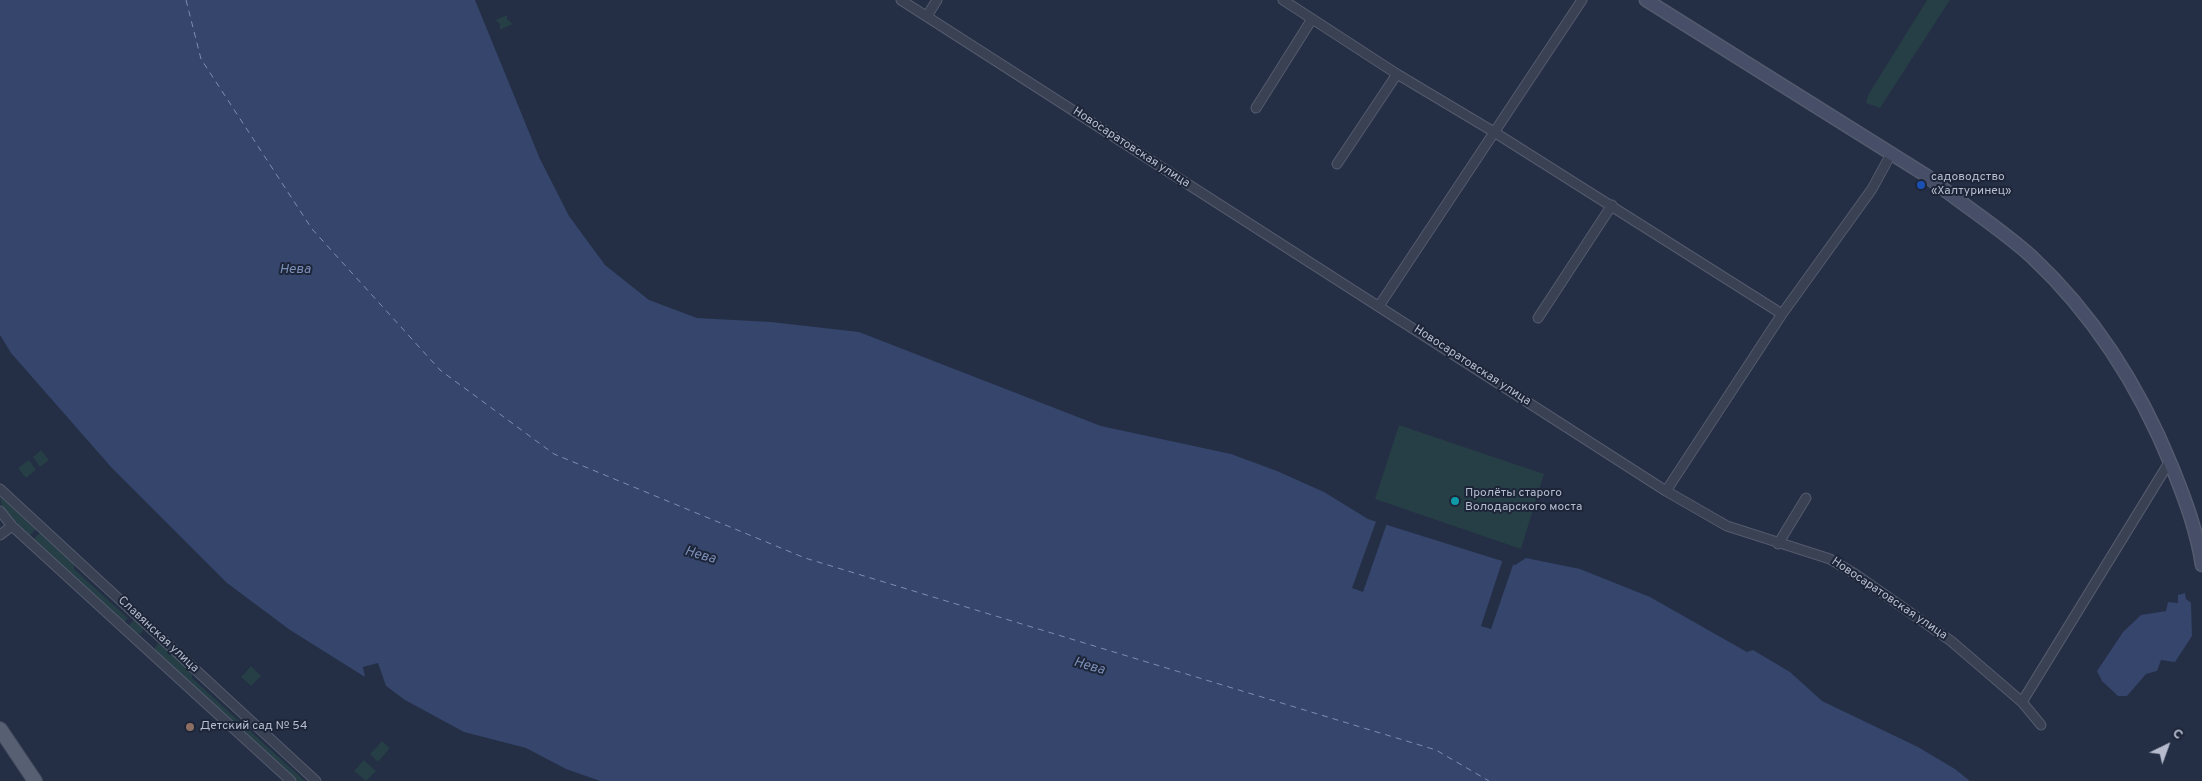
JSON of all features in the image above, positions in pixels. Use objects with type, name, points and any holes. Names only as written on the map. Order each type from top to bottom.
[{"type":"main road","points":[[1646,0],[1927,176],[2013,241],[2070,298],[2094,326],[2129,376],[2151,417],[2191,515],[2202,565]]},
{"type":"main road","points":[[0,729],[35,781]]},
{"type":"street","name":"Новосаратовская улица","points":[[901,0],[1666,491],[1727,526],[1778,544],[1830,559],[1855,574],[1951,641],[2022,702],[2041,725]]},
{"type":"street","points":[[927,16],[937,0]]},
{"type":"street","points":[[1283,0],[1398,74],[1612,205],[1782,314]]},
{"type":"street","points":[[1379,306],[1582,0]]},
{"type":"street","points":[[1256,108],[1312,19]]},
{"type":"street","points":[[1337,164],[1398,74]]},
{"type":"street","points":[[1666,491],[1782,314],[1872,189],[1891,154]]},
{"type":"street","points":[[1538,318],[1612,205]]},
{"type":"street","points":[[2022,702],[2170,461]]},
{"type":"street","name":"Славянская улица","points":[[0,489],[316,781]]},
{"type":"street","points":[[1778,544],[1806,498]]},
{"type":"street","name":"Славянская улица","points":[[0,511],[12,526],[291,781]]},
{"type":"street","points":[[0,535],[12,526]]},
{"type":"street","points":[[142,644],[154,631]]},
{"type":"shaded area","points":[[1927,0],[1950,0],[1880,108],[1866,103],[1868,95]]},
{"type":"shaded area","points":[[507,15],[507,19],[513,24],[500,30],[500,24],[495,20]]},
{"type":"shaded area","points":[[1399,425],[1544,474],[1521,549],[1375,499]]},
{"type":"shaded area","points":[[41,450],[49,460],[40,467],[33,457]]},
{"type":"shaded area","points":[[29,460],[36,470],[26,478],[18,468]]},
{"type":"shaded area","points":[[0,495],[37,528],[29,536],[6,513]]},
{"type":"shaded area","points":[[41,532],[74,562],[74,569],[128,618],[124,623],[33,540]]},
{"type":"shaded area","points":[[136,618],[144,627],[141,634],[136,633],[128,626]]},
{"type":"shaded area","points":[[157,644],[163,645],[192,672],[192,678],[305,781],[294,781],[154,651]]},
{"type":"shaded area","points":[[251,666],[261,676],[251,686],[241,677]]},
{"type":"shaded area","points":[[382,741],[390,748],[378,762],[370,754]]},
{"type":"shaded area","points":[[364,760],[376,771],[366,781],[354,771]]},
{"type":"water","name":"Нева","points":[[0,0],[475,0],[540,159],[569,216],[605,265],[649,300],[697,318],[771,322],[859,332],[1101,426],[1231,454],[1277,471],[1324,492],[1368,519],[1515,565],[1526,558],[1580,569],[1650,597],[1747,652],[1753,650],[1790,672],[1822,701],[1918,747],[1955,769],[1970,781],[600,781],[566,769],[526,748],[464,732],[405,700],[386,686],[378,663],[363,667],[365,677],[290,630],[227,583],[111,467],[11,353],[0,335]]},
{"type":"water","points":[[2185,593],[2186,599],[2191,603],[2192,636],[2175,662],[2161,660],[2157,671],[2146,674],[2127,696],[2118,696],[2102,681],[2097,671],[2123,632],[2141,615],[2166,611],[2168,602],[2178,603],[2178,595]]},
{"type":"pier","points":[[1377,519],[1387,523],[1363,592],[1352,588]]},
{"type":"pier","points":[[1503,559],[1514,562],[1491,629],[1481,626]]},
{"type":"ferry route","points":[[186,0],[201,59],[312,229],[440,370],[554,454],[805,558],[1436,750],[1489,781]]},
{"type":"place","name":"садоводство «Халтуринец»","points":[[1921,185]]},
{"type":"place","name":"Пролёты старого Володарского моста","points":[[1455,501]]},
{"type":"place","name":"Детский сад № 54","points":[[190,727]]}]
